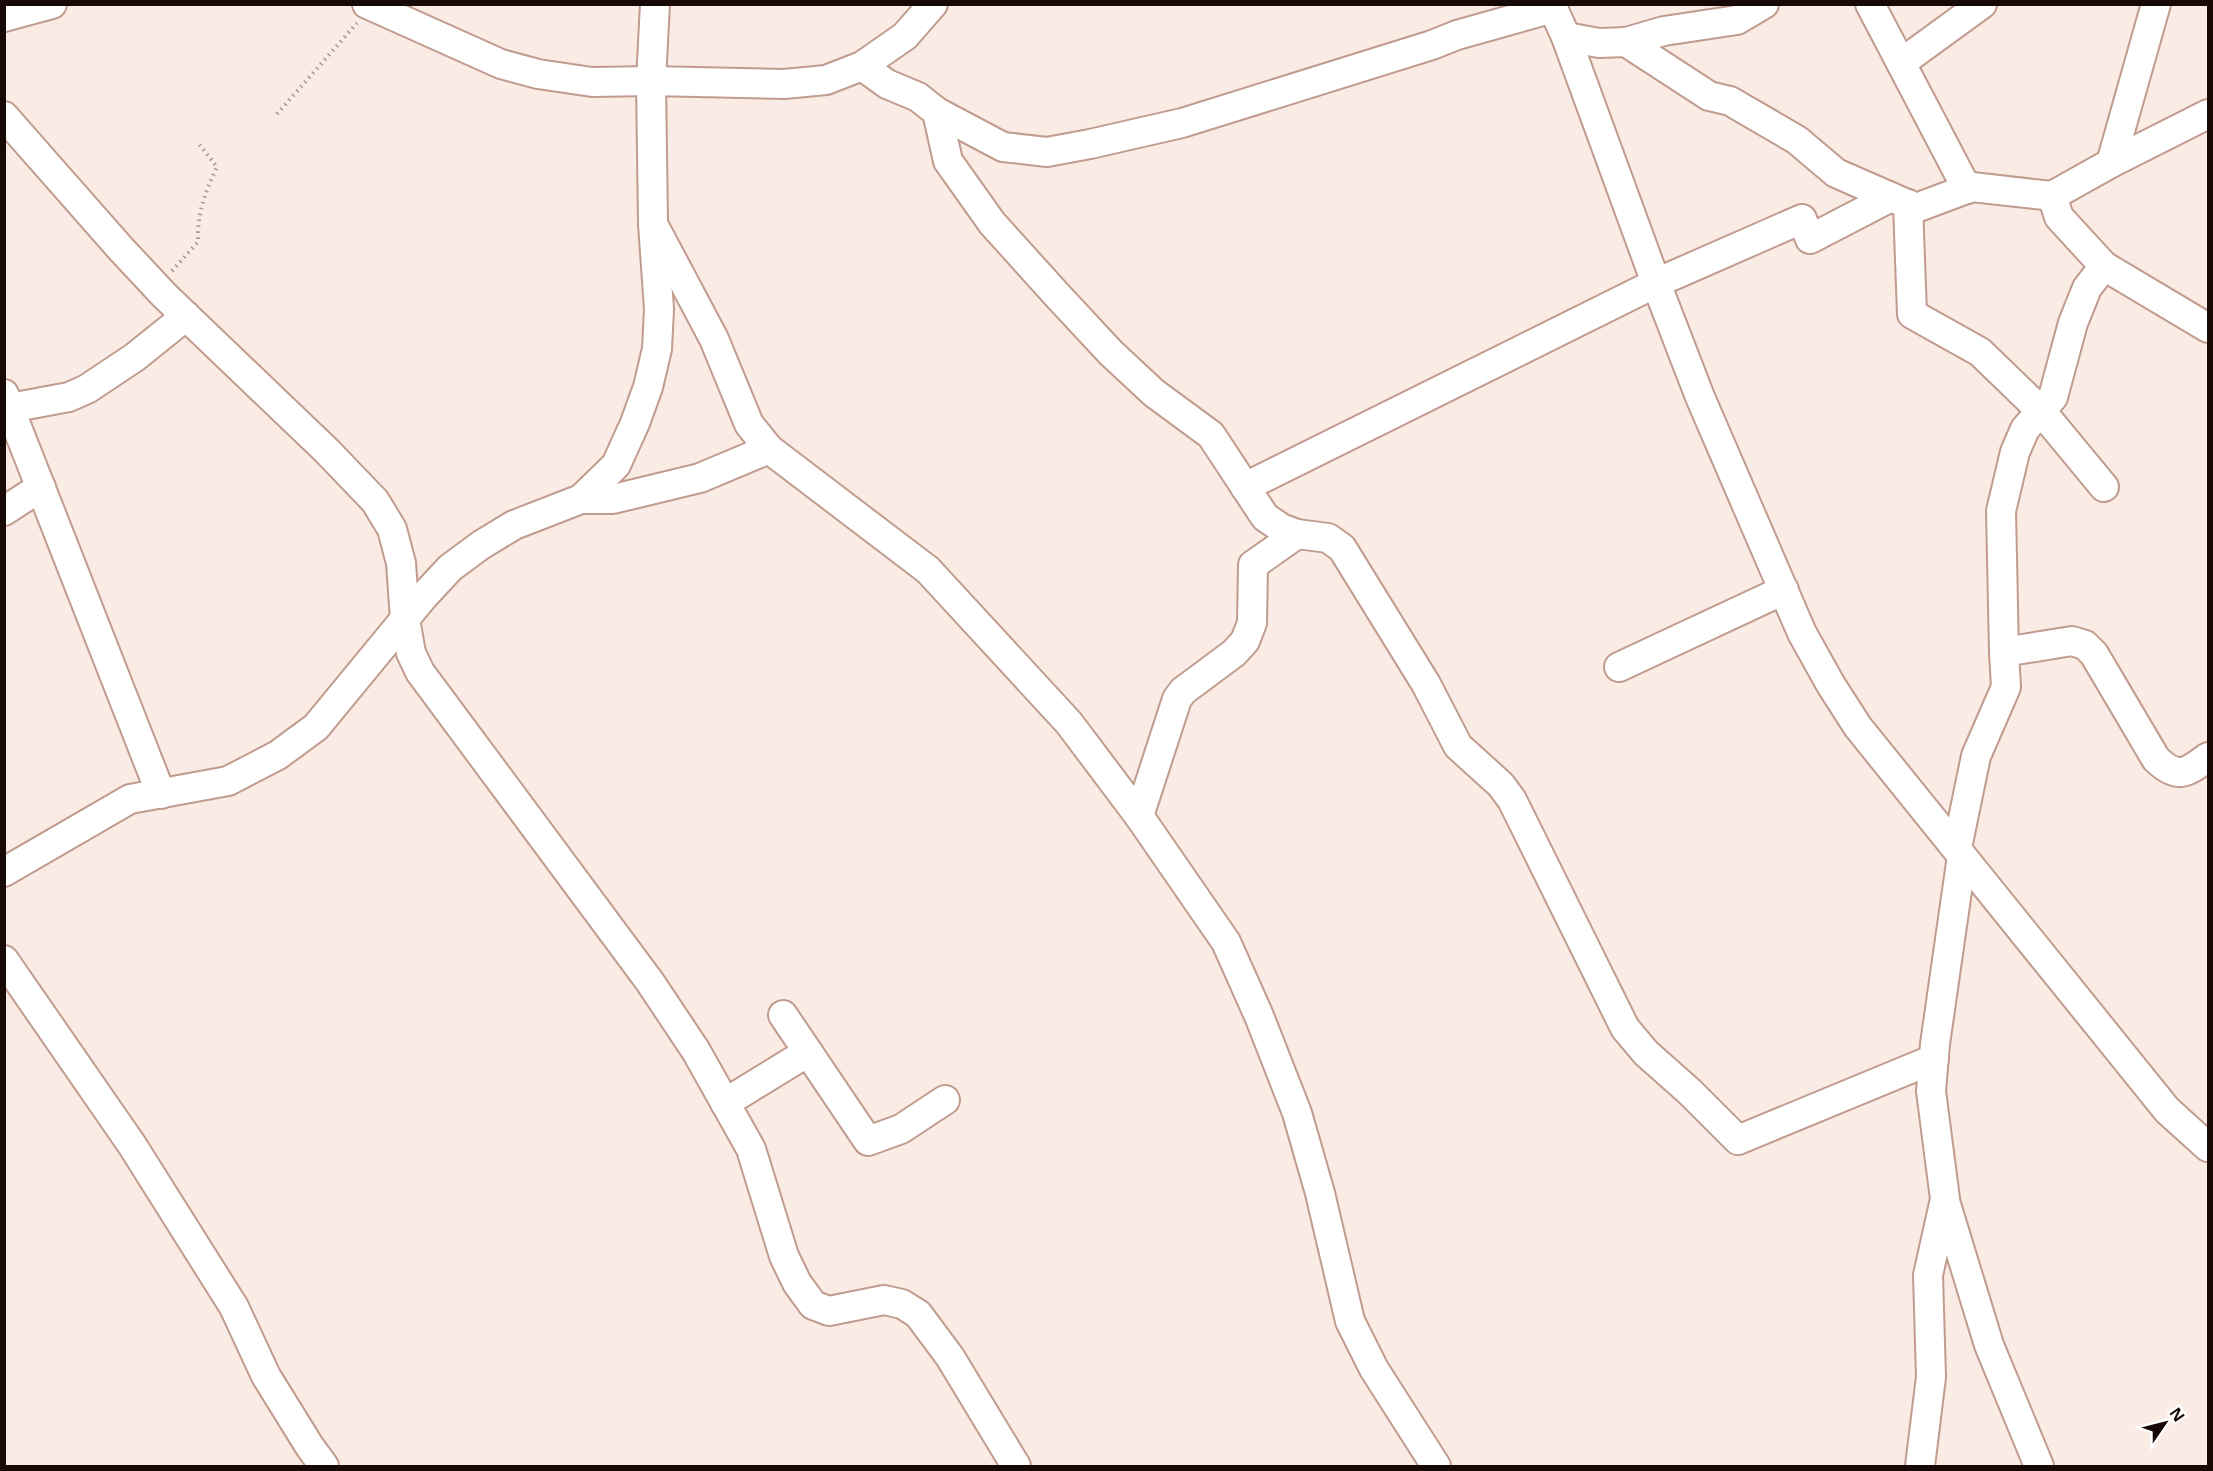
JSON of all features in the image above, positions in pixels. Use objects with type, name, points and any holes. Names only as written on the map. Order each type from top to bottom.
[{"type":"street","points":[[4,17],[52,4]]},
{"type":"street","points":[[4,872],[130,799],[228,781],[278,755],[316,727],[450,568],[481,545],[514,525],[581,499],[616,465],[648,387],[657,349],[659,309],[653,224],[651,81],[655,4]]},
{"type":"street","points":[[369,5],[501,64],[538,74],[592,82],[784,84],[826,80],[862,66],[905,36],[933,4]]},
{"type":"street","points":[[1566,37],[1599,43],[1626,42],[1664,32],[1737,20],[1764,4]]},
{"type":"street","points":[[1870,4],[1967,189]]},
{"type":"street","points":[[1901,63],[1982,4]]},
{"type":"street","points":[[2111,163],[2156,4]]},
{"type":"street","points":[[862,66],[887,84],[918,97],[937,112],[1004,147],[1047,152],[1182,123],[1552,6],[1566,37],[1700,397],[1802,633],[1836,694],[1858,727],[2168,1110],[2208,1148]]},
{"type":"street","points":[[1626,42],[1709,96],[1730,101],[1797,140],[1836,173],[1916,208],[1972,187],[2052,196],[2208,114]]},
{"type":"street","points":[[937,112],[948,161],[992,223],[1111,352],[1154,393],[1211,435],[1265,517],[1281,528],[1297,534],[1328,538],[1342,548],[1426,684],[1458,747],[1500,785],[1512,800],[1625,1028],[1646,1053],[1690,1092],[1738,1140],[1934,1059]]},
{"type":"street","points":[[4,116],[157,287],[327,451],[375,501],[392,529],[401,563],[405,620],[411,653],[420,672],[650,982],[696,1051],[752,1149],[784,1256],[797,1283],[813,1305],[829,1311],[884,1300],[902,1304],[918,1314],[950,1357],[1016,1467]]},
{"type":"street","points":[[2052,196],[2059,217],[2103,266],[2208,328]]},
{"type":"street","points":[[1245,487],[1656,283],[1802,219],[1810,239],[1900,201]]},
{"type":"street","points":[[1900,201],[1912,314],[1980,352],[2042,411],[2104,487]]},
{"type":"street","points":[[653,224],[714,339],[749,424],[770,449],[928,570],[1069,723],[1139,816],[1226,942],[1259,1016],[1297,1113],[1320,1193],[1350,1321],[1374,1369],[1436,1467]]},
{"type":"street","points":[[2039,1467],[1989,1345],[1945,1199],[1931,1091],[1959,852],[1976,756],[2006,687],[2001,511],[2015,452],[2025,429],[2054,396],[2073,323],[2087,288],[2103,266]]},
{"type":"street","points":[[161,794],[7,401],[69,398],[87,389],[135,357],[186,316]]},
{"type":"street","points":[[581,499],[613,500],[700,478],[770,449]]},
{"type":"street","points":[[4,511],[41,487]]},
{"type":"street","points":[[1139,816],[1177,699],[1183,691],[1234,653],[1245,641],[1252,623],[1253,565],[1297,534]]},
{"type":"street","points":[[1619,667],[1784,590]]},
{"type":"street","points":[[2004,652],[2072,641],[2085,645],[2094,654],[2156,759],[2168,770],[2178,773],[2192,768],[2208,757]]},
{"type":"street","points":[[4,960],[138,1155],[234,1307],[266,1376],[324,1467]]},
{"type":"street","points":[[783,1014],[868,1141],[901,1129],[945,1100]]},
{"type":"street","points":[[725,1103],[808,1052]]},
{"type":"street","points":[[1920,1467],[1931,1377],[1928,1275],[1945,1199]]},
{"type":"path","points":[[277,114],[369,5]]},
{"type":"path","points":[[157,287],[198,242],[197,223],[203,195],[217,167],[199,144]]}]
